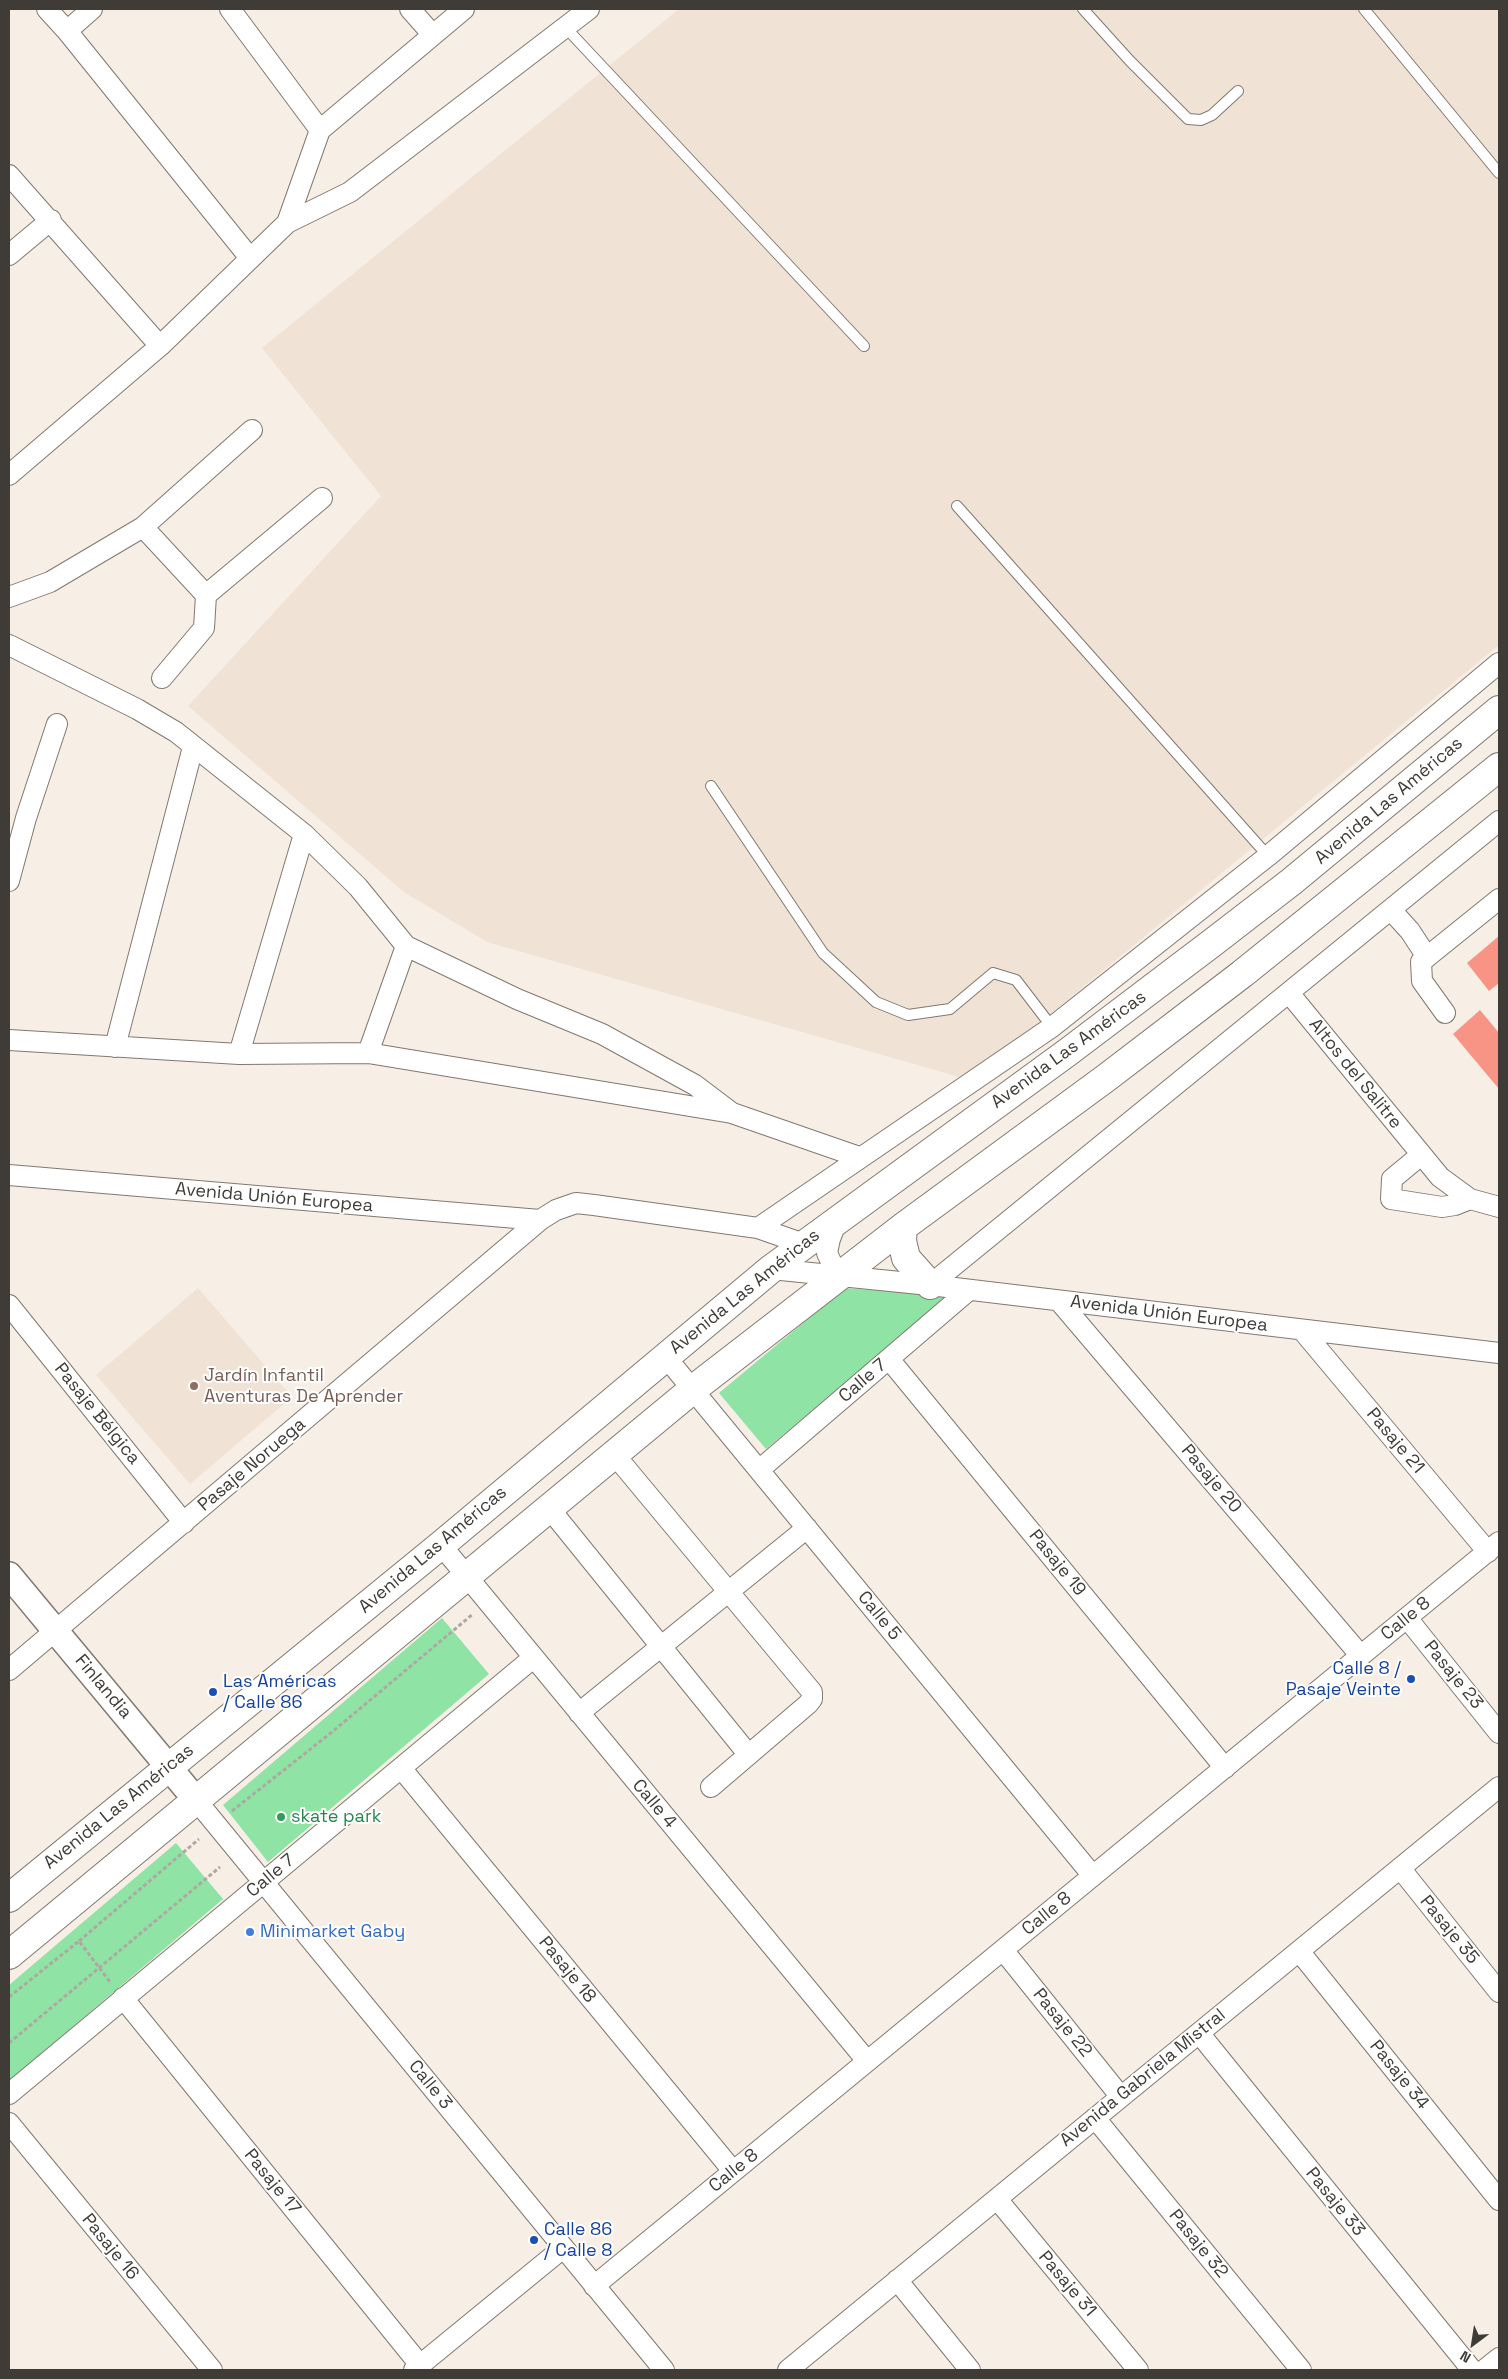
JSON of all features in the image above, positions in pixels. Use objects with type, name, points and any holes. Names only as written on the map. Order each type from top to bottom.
[{"type":"main road","name":"Avenida Las Américas","points":[[9,1898],[440,1545],[771,1269],[838,1218],[1068,1052],[1219,938],[1291,882],[1499,710]]},
{"type":"main road","points":[[9,1955],[692,1390],[903,1227],[1242,974],[1499,768]]},
{"type":"main road","points":[[903,1227],[902,1241],[906,1258],[930,1285]]},
{"type":"street","points":[[47,9],[67,30],[250,258]]},
{"type":"street","points":[[67,30],[92,9]]},
{"type":"street","points":[[230,9],[320,130]]},
{"type":"street","points":[[410,9],[432,34]]},
{"type":"street","points":[[287,223],[320,130],[464,9]]},
{"type":"street","points":[[9,475],[160,346],[287,223],[350,192],[589,9]]},
{"type":"street","points":[[9,175],[51,220],[160,346]]},
{"type":"street","points":[[9,255],[51,220]]},
{"type":"street","points":[[9,597],[50,582],[143,527],[252,430]]},
{"type":"street","points":[[206,595],[322,498]]},
{"type":"street","points":[[143,527],[206,595],[204,628],[162,678]]},
{"type":"street","points":[[9,645],[137,709],[176,732],[304,834],[358,887],[406,946],[517,999],[602,1034],[695,1085],[732,1113]]},
{"type":"street","points":[[758,1228],[1052,1028],[1268,856],[1499,664]]},
{"type":"street","points":[[9,881],[26,818],[57,724]]},
{"type":"street","points":[[115,1047],[193,747]]},
{"type":"street","points":[[930,1285],[1499,821]]},
{"type":"street","points":[[240,1054],[304,834]]},
{"type":"street","points":[[1445,1013],[1422,980],[1421,962],[1499,899]]},
{"type":"street","points":[[1391,910],[1410,931],[1427,957]]},
{"type":"street","points":[[368,1053],[406,946]]},
{"type":"street","name":"Altos del Salitre","points":[[1289,993],[1440,1177],[1470,1199],[1499,1207]]},
{"type":"street","points":[[9,1040],[240,1054],[368,1053],[732,1113],[860,1157]]},
{"type":"street","points":[[1421,1155],[1392,1179],[1391,1199],[1442,1207],[1455,1205],[1470,1199]]},
{"type":"street","name":"Avenida Unión Europea","points":[[9,1175],[540,1220]]},
{"type":"street","name":"Pasaje Noruega","points":[[9,1670],[540,1220],[556,1210],[576,1203],[758,1228],[804,1244]]},
{"type":"street","points":[[838,1218],[827,1253],[838,1277]]},
{"type":"street","name":"Avenida Unión Europea","points":[[771,1269],[930,1285],[1499,1353]]},
{"type":"street","name":"Calle 7","points":[[759,1470],[968,1291]]},
{"type":"street","name":"Pasaje 20","points":[[1060,1302],[1361,1656]]},
{"type":"street","name":"Pasaje Bélgica","points":[[9,1305],[184,1523]]},
{"type":"street","name":"Pasaje 21","points":[[1302,1330],[1494,1547]]},
{"type":"street","name":"Calle 5","points":[[665,1356],[1093,1876]]},
{"type":"street","name":"Pasaje 19","points":[[889,1359],[1225,1768]]},
{"type":"street","points":[[614,1454],[812,1692],[808,1704],[711,1786]]},
{"type":"street","points":[[550,1508],[748,1754]]},
{"type":"street","points":[[578,1713],[729,1593],[807,1528]]},
{"type":"street","name":"Calle 4","points":[[440,1545],[867,2061]]},
{"type":"street","name":"Calle 8","points":[[594,2286],[1494,1547]]},
{"type":"street","name":"Finlandia","points":[[9,1575],[196,1800]]},
{"type":"street","name":"Pasaje 23","points":[[1407,1618],[1499,1733]]},
{"type":"street","name":"Calle 7","points":[[9,2094],[533,1658]]},
{"type":"street","name":"Pasaje 18","points":[[401,1768],[733,2171]]},
{"type":"street","name":"Avenida Gabriela Mistral","points":[[788,2370],[1499,1789]]},
{"type":"street","name":"Calle 3","points":[[196,1800],[664,2370]]},
{"type":"street","name":"Pasaje 35","points":[[1400,1868],[1499,1992]]},
{"type":"street","name":"Pasaje 22","points":[[1004,1950],[1121,2097]]},
{"type":"street","name":"Pasaje 34","points":[[1299,1951],[1499,2200]]},
{"type":"street","name":"Pasaje 17","points":[[123,1998],[417,2368]]},
{"type":"street","name":"Pasaje 33","points":[[1199,2033],[1472,2370]]},
{"type":"street","name":"Pasaje 32","points":[[1095,2118],[1301,2370]]},
{"type":"street","name":"Pasaje 16","points":[[9,2123],[212,2370]]},
{"type":"street","name":"Pasaje 31","points":[[996,2199],[1138,2370]]},
{"type":"street","points":[[417,2368],[563,2248]]},
{"type":"street","points":[[897,2280],[970,2370]]},
{"type":"street","points":[[1484,2370],[1499,2358]]},
{"type":"lane","points":[[1083,9],[1130,61],[1188,119],[1201,120],[1212,115],[1238,90]]},
{"type":"lane","points":[[1364,9],[1499,172]]},
{"type":"lane","points":[[566,28],[864,346]]},
{"type":"lane","points":[[957,506],[1268,856]]},
{"type":"lane","points":[[711,786],[823,953],[876,1002],[908,1015],[950,1009],[993,973],[1016,980],[1052,1028]]},
{"type":"path","points":[[228,1814],[332,1732],[487,1603]]},
{"type":"path","points":[[9,1998],[199,1839]]},
{"type":"path","points":[[9,2043],[220,1867]]},
{"type":"path","points":[[79,1941],[123,1998]]},
{"type":"shaded area","points":[[679,9],[1499,9],[1499,645],[970,1080],[487,942],[404,892],[188,706],[381,496],[262,348]]},
{"type":"shaded area","name":"Jardín Infantil Aventuras De Aprender","points":[[198,1288],[292,1397],[190,1484],[96,1375]]},
{"type":"green space","points":[[845,1288],[949,1296],[766,1449],[719,1393]]},
{"type":"green space","points":[[442,1618],[489,1674],[268,1862],[223,1805]]},
{"type":"green space","points":[[176,1843],[223,1899],[9,2081],[9,1985]]},
{"type":"building","points":[[1499,936],[1499,983],[1489,991],[1467,963]]},
{"type":"building","points":[[1480,1010],[1499,1033],[1499,1089],[1453,1034]]},
{"type":"place","name":"Jardín Infantil Aventuras De Aprender","points":[[194,1386]]},
{"type":"place","name":"Calle 8 / Pasaje Veinte","points":[[1411,1679]]},
{"type":"place","name":"Las Américas / Calle 86","points":[[213,1692]]},
{"type":"place","name":"skate park","points":[[281,1817]]},
{"type":"place","name":"Minimarket Gaby","points":[[250,1932]]},
{"type":"place","name":"Calle 86 / Calle 8","points":[[534,2240]]}]
